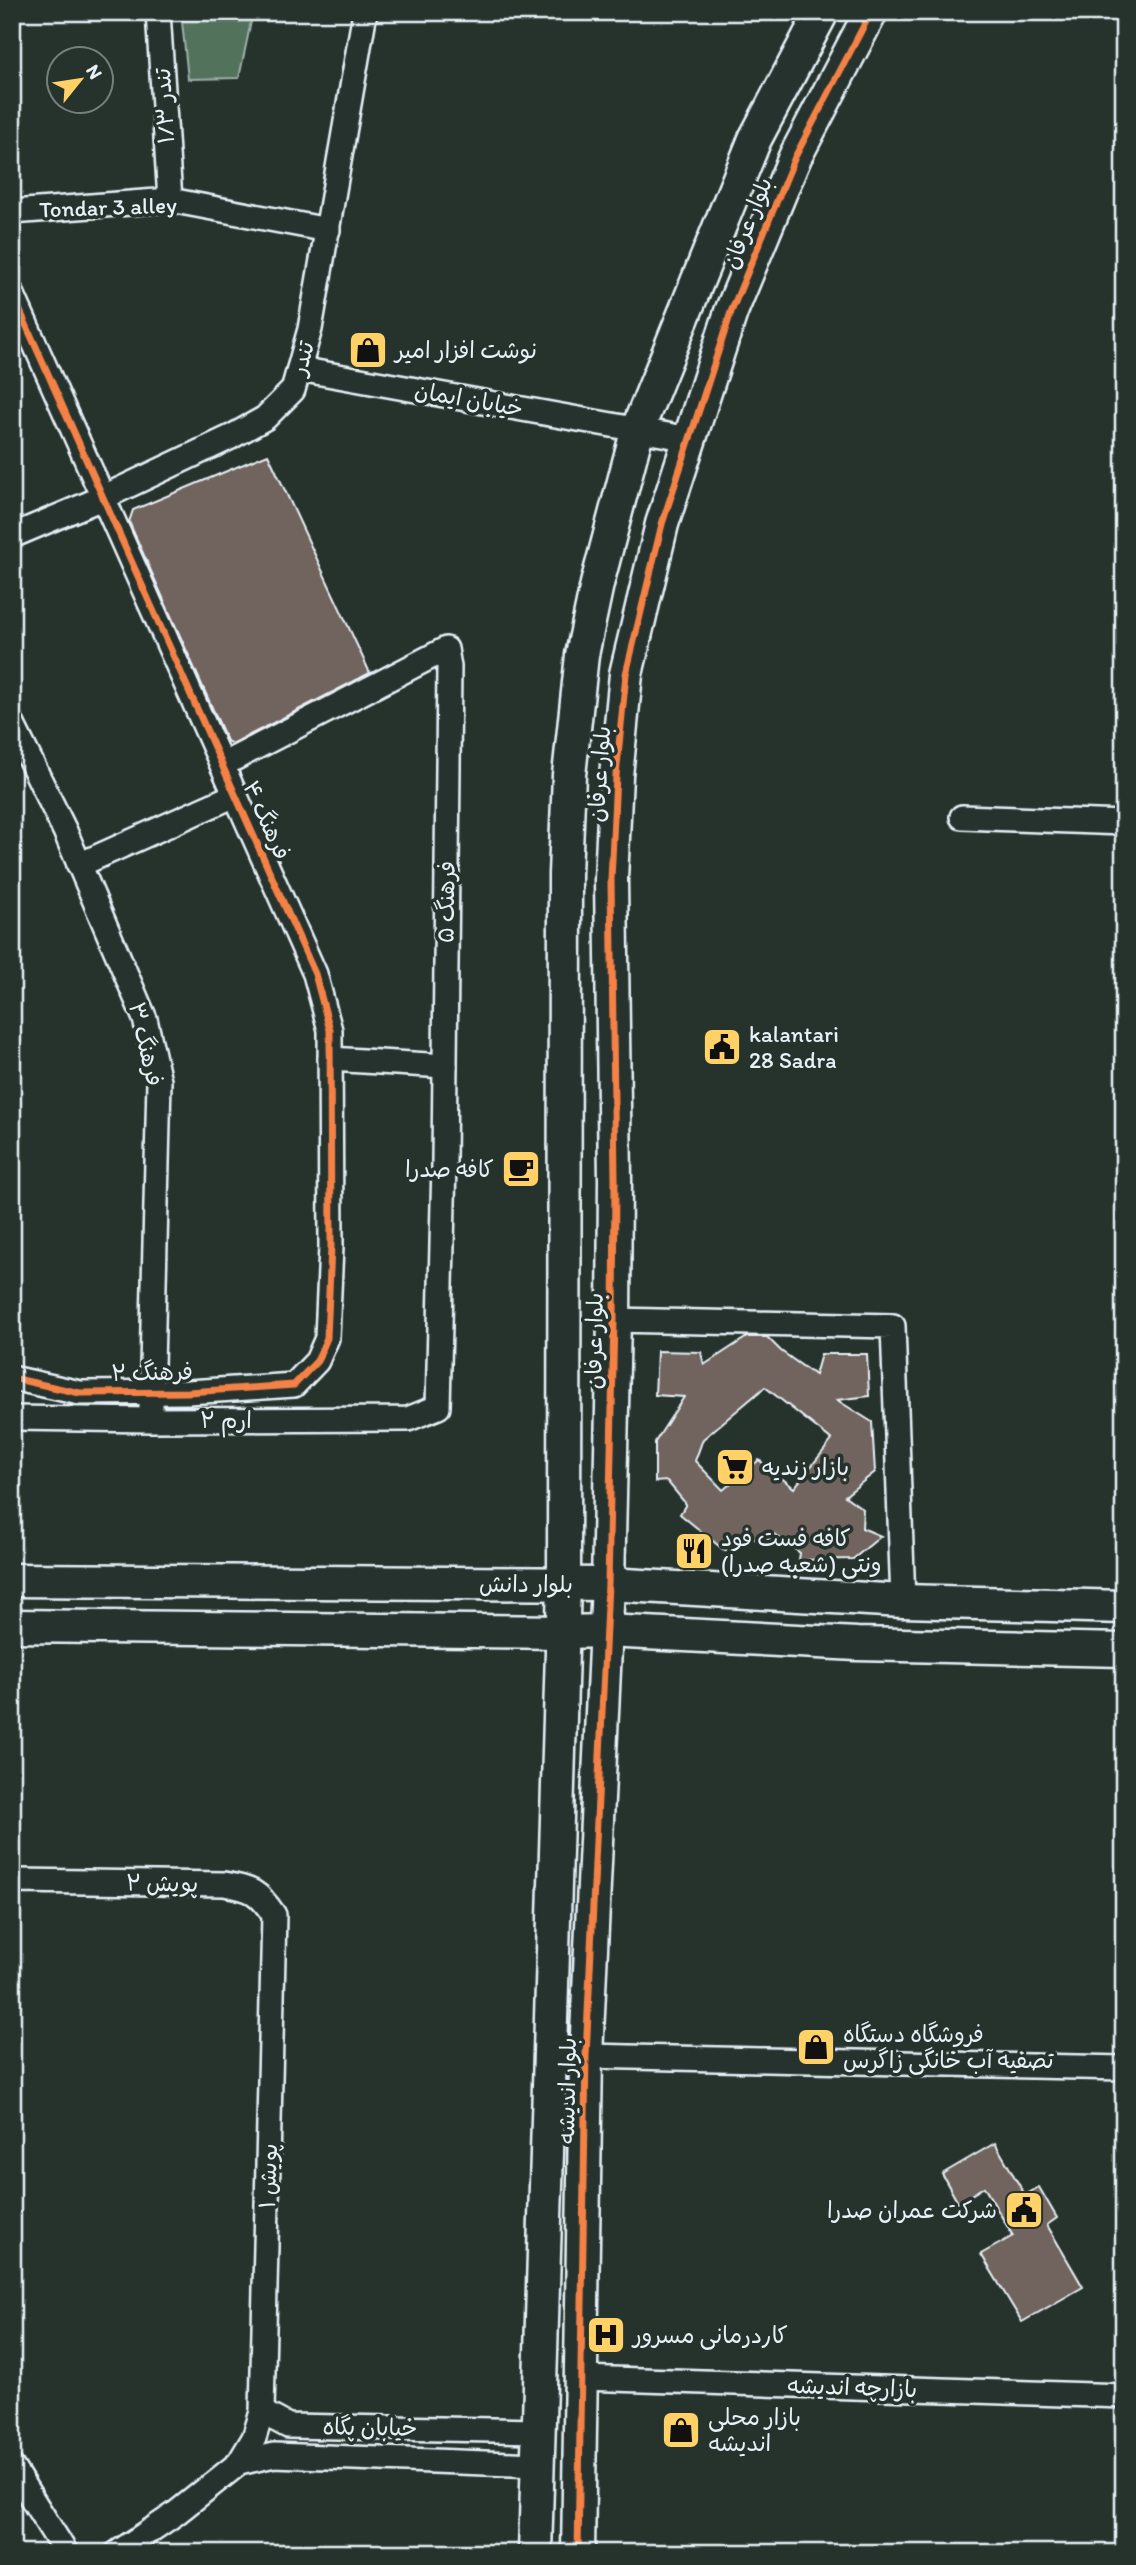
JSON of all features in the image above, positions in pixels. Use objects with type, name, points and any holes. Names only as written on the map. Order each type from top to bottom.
[{"type":"street","name":"تندر ۱/۳","points":[[158,12],[170,200]]},
{"type":"street","name":"تندر","points":[[12,536],[102,498],[265,418],[293,390],[310,329],[365,12]]},
{"type":"street","name":"بلوار عرفان","points":[[563,1632],[565,874],[569,775],[582,656],[597,584],[638,428],[755,139],[822,12]]},
{"type":"street","name":"بلوار عرفان","points":[[606,1631],[614,1320],[611,879],[616,776],[626,674],[662,524],[731,312],[794,157],[871,12]]},
{"type":"street","name":"Tondar 3 alley","points":[[12,212],[170,200],[328,230]]},
{"type":"street","name":"فرهنگ ۴","points":[[12,293],[315,974],[330,1030],[331,1247],[327,1338],[317,1361],[294,1385]]},
{"type":"street","name":"خیابان ایمان","points":[[299,369],[690,439]]},
{"type":"street","name":"فرهنگ ۵","points":[[222,765],[446,649],[449,667],[445,1066],[438,1407]]},
{"type":"street","name":"فرهنگ ۳","points":[[12,723],[79,865],[145,1019],[159,1081],[151,1420]]},
{"type":"street","points":[[79,865],[235,795]]},
{"type":"street","points":[[962,817],[1124,823]]},
{"type":"street","points":[[330,1059],[445,1066]]},
{"type":"street","points":[[614,1320],[893,1326],[903,1601]]},
{"type":"street","name":"فرهنگ ۲","points":[[12,1378],[79,1393],[294,1385]]},
{"type":"street","name":"ارم ۲","points":[[12,1418],[408,1419],[438,1407]]},
{"type":"street","name":"بلوار دانش","points":[[12,1580],[608,1584],[903,1601],[1124,1607]]},
{"type":"street","name":"بلوار دانش","points":[[12,1626],[606,1631],[857,1644],[1124,1650]]},
{"type":"street","name":"بلوار اندیشه","points":[[578,2553],[586,2056],[606,1631]]},
{"type":"street","name":"بلوار اندیشه","points":[[535,2553],[563,1632]]},
{"type":"street","name":"پویش ۲","points":[[12,1885],[18,1881],[224,1884],[248,1889],[261,1896],[274,1915],[275,1941]]},
{"type":"street","name":"پویش ۱","points":[[262,2412],[275,1941]]},
{"type":"street","points":[[586,2056],[1124,2068]]},
{"type":"street","name":"بازارچه اندیشه","points":[[581,2378],[1124,2396]]},
{"type":"street","name":"خیابان پگاه","points":[[117,2553],[175,2514],[239,2463],[254,2438],[262,2412],[288,2426],[537,2431]]},
{"type":"street","name":"خیابان پگاه","points":[[239,2463],[274,2455],[537,2465]]},
{"type":"street","points":[[12,2468],[66,2553]]},
{"type":"green space","points":[[181,12],[253,12],[239,78],[188,79]]},
{"type":"building","points":[[268,454],[370,673],[232,744],[227,741],[129,522],[133,510]]},
{"type":"building","points":[[747,1337],[767,1337],[781,1351],[815,1375],[821,1354],[867,1354],[869,1396],[837,1400],[872,1422],[875,1472],[845,1496],[863,1509],[862,1528],[881,1536],[853,1559],[799,1560],[800,1553],[774,1534],[763,1545],[747,1533],[725,1551],[680,1514],[686,1504],[667,1481],[655,1482],[655,1442],[684,1397],[655,1395],[657,1351],[701,1352],[704,1365]],"holes":[[[765,1387],[832,1440],[794,1488],[759,1460],[723,1490],[695,1461],[703,1439]]]},
{"type":"building","points":[[995,2143],[1025,2195],[1039,2187],[1057,2218],[1047,2225],[1083,2287],[1022,2322],[981,2254],[1013,2236],[984,2187],[958,2203],[942,2174]]},
{"type":"cycle path","points":[[578,2553],[586,2056],[608,1584],[614,1320],[611,879],[616,776],[626,674],[662,524],[731,312],[795,157],[871,12]]},
{"type":"cycle path","points":[[12,293],[315,974],[330,1030],[331,1247],[327,1338],[317,1361],[294,1385],[188,1392],[80,1393],[12,1378]]},
{"type":"place","name":"نوشت افزار امیر","points":[[368,350]]},
{"type":"place","name":"kalantari 28 Sadra","points":[[722,1047]]},
{"type":"place","name":"کافه صدرا","points":[[521,1169]]},
{"type":"place","name":"بازار زندیه","points":[[735,1467]]},
{"type":"place","name":"کافه فست فود ونتی (شعبه صدرا)","points":[[694,1551]]},
{"type":"place","name":"فروشگاه دستگاه تصفیه آب خانگی زاگرس","points":[[816,2047]]},
{"type":"place","name":"شرکت عمران صدرا","points":[[1024,2210]]},
{"type":"place","name":"کاردرمانی مسرور","points":[[606,2335]]},
{"type":"place","name":"بازار محلی اندیشه","points":[[681,2430]]}]
